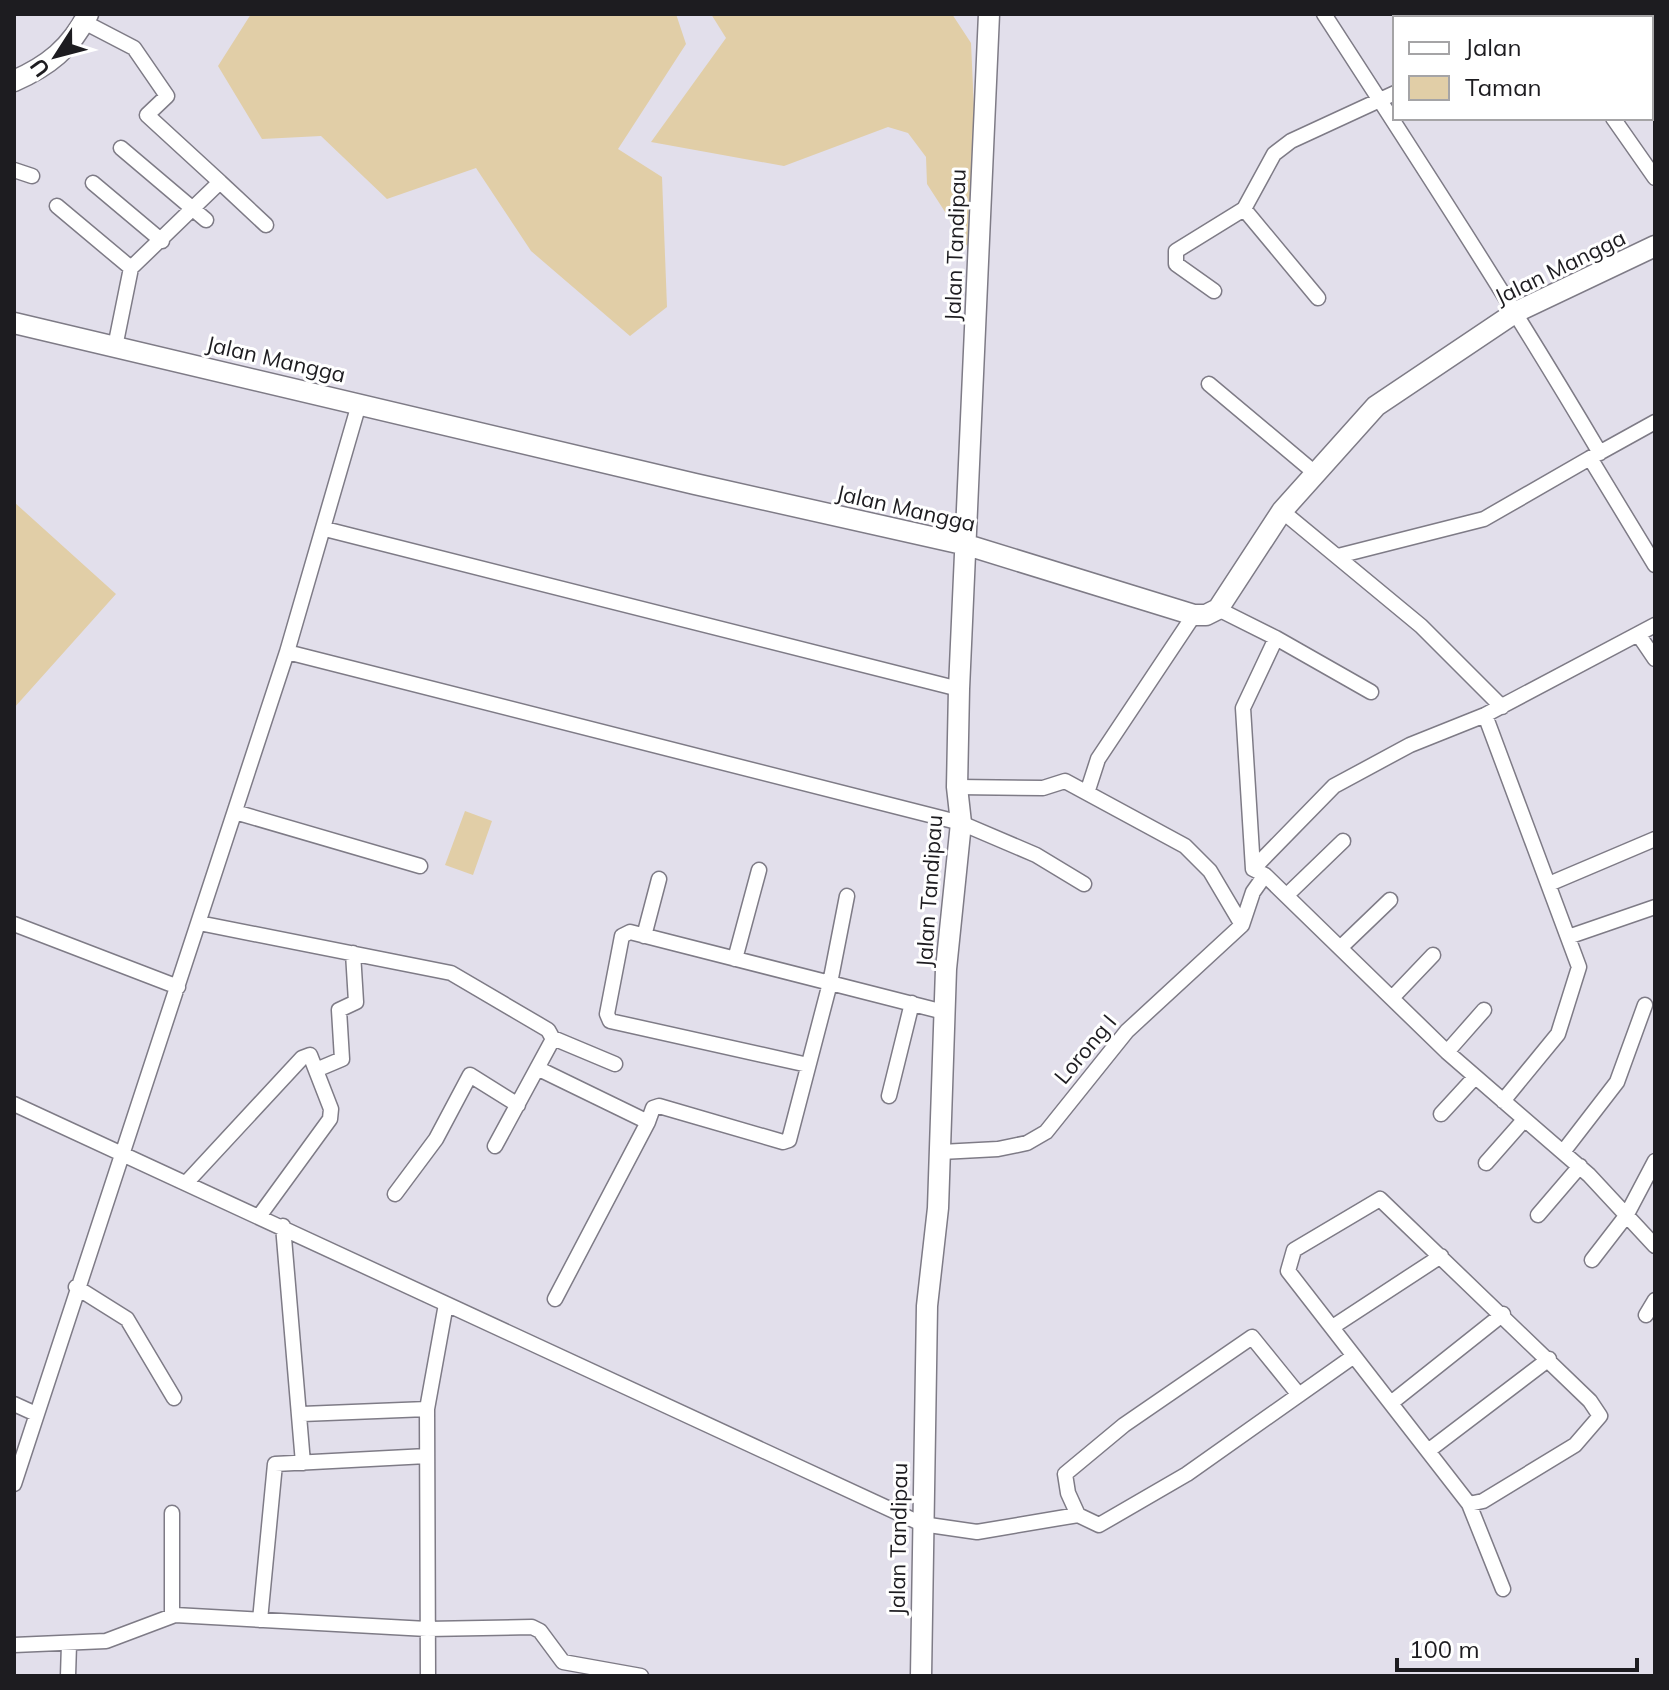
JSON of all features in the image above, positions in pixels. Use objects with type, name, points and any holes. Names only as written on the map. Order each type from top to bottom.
[{"type":"street","name":"Jalan Tandipau","points":[[921,1676],[927,1306],[941,1152],[944,1012],[961,823],[957,787],[959,689],[989,14]]},
{"type":"street","points":[[1324,14],[1467,242],[1516,312],[1655,565]]},
{"type":"street","points":[[14,81],[51,62],[86,18],[134,48],[167,96],[147,115],[266,225]]},
{"type":"street","points":[[1214,291],[1176,264],[1176,251],[1244,209],[1274,154],[1291,141],[1393,94]]},
{"type":"street","points":[[1614,120],[1655,178]]},
{"type":"street","points":[[121,148],[206,220]]},
{"type":"street","points":[[14,170],[32,176]]},
{"type":"street","points":[[115,347],[131,268],[220,182]]},
{"type":"street","points":[[93,183],[162,241]]},
{"type":"street","points":[[57,206],[131,268]]},
{"type":"street","points":[[1244,209],[1318,298]]},
{"type":"street","name":"Jalan Mangga","points":[[1218,609],[1282,511],[1376,406],[1516,312],[1655,246]]},
{"type":"street","name":"Jalan Mangga","points":[[14,323],[967,545],[1194,615]]},
{"type":"street","points":[[1209,384],[1315,473]]},
{"type":"street","points":[[14,1484],[76,1287],[287,652],[359,404]]},
{"type":"street","points":[[1338,556],[1484,519],[1655,422]]},
{"type":"street","points":[[1282,511],[1431,635],[1502,707]]},
{"type":"street","points":[[325,529],[959,689]]},
{"type":"street","points":[[1087,793],[1098,759],[1194,615],[1206,615],[1218,609],[1371,692]]},
{"type":"street","points":[[1259,872],[1328,790],[1410,745],[1502,707],[1655,625]]},
{"type":"street","points":[[1638,634],[1655,659]]},
{"type":"street","points":[[1242,925],[1259,872],[1243,708],[1276,638]]},
{"type":"street","points":[[287,652],[961,823],[1036,855],[1084,884]]},
{"type":"street","points":[[1485,715],[1579,971],[1558,1034],[1503,1101]]},
{"type":"street","points":[[957,787],[1043,788],[1062,780],[1185,846],[1200,858],[1242,925]]},
{"type":"street","points":[[235,812],[420,866]]},
{"type":"street","points":[[1549,884],[1655,839]]},
{"type":"street","points":[[1287,895],[1343,841]]},
{"type":"street","points":[[735,959],[759,870]]},
{"type":"street","points":[[1259,872],[1287,895],[1447,1052],[1580,1166],[1655,1246]]},
{"type":"street","points":[[644,936],[659,879]]},
{"type":"street","points":[[555,1299],[653,1108],[659,1106],[786,1142],[830,983],[847,896]]},
{"type":"street","points":[[1340,948],[1390,900]]},
{"type":"street","points":[[1568,937],[1655,907]]},
{"type":"street","points":[[199,923],[461,977],[545,1027],[553,1038],[615,1064]]},
{"type":"street","points":[[14,924],[178,987]]},
{"type":"street","name":"Lorong I","points":[[941,1152],[998,1149],[1027,1143],[1046,1132],[1127,1031],[1242,925]]},
{"type":"street","points":[[808,1065],[610,1021],[607,1014],[622,938],[628,932],[944,1012]]},
{"type":"street","points":[[316,1070],[342,1059],[339,1010],[356,1002],[353,953]]},
{"type":"street","points":[[1392,998],[1433,955]]},
{"type":"street","points":[[889,1096],[912,1003]]},
{"type":"street","points":[[1563,1152],[1617,1082],[1645,1005]]},
{"type":"street","points":[[1447,1052],[1484,1010]]},
{"type":"street","points":[[495,1146],[553,1038]]},
{"type":"street","points":[[187,1182],[302,1058],[310,1055],[331,1109],[328,1123],[260,1215]]},
{"type":"street","points":[[539,1069],[648,1122]]},
{"type":"street","points":[[395,1194],[436,1139],[470,1075],[518,1105]]},
{"type":"street","points":[[1441,1114],[1475,1077]]},
{"type":"street","points":[[14,1104],[121,1155],[260,1215],[922,1524],[977,1532],[1078,1515],[1099,1525],[1187,1474],[1354,1356]]},
{"type":"street","points":[[1486,1163],[1524,1120]]},
{"type":"street","points":[[1592,1260],[1626,1216],[1655,1161]]},
{"type":"street","points":[[1538,1215],[1580,1166]]},
{"type":"street","points":[[1469,1504],[1502,1490],[1575,1445],[1600,1416],[1590,1401],[1549,1359],[1380,1199],[1294,1250],[1288,1271],[1334,1326],[1469,1504],[1503,1589]]},
{"type":"street","points":[[283,1226],[302,1414],[303,1463]]},
{"type":"street","points":[[1334,1326],[1441,1256]]},
{"type":"street","points":[[76,1287],[127,1319],[174,1398]]},
{"type":"street","points":[[1646,1315],[1655,1300]]},
{"type":"street","points":[[428,1676],[427,1409],[446,1304]]},
{"type":"street","points":[[1391,1403],[1503,1314]]},
{"type":"street","points":[[1078,1515],[1068,1493],[1065,1474],[1124,1425],[1252,1337],[1299,1395]]},
{"type":"street","points":[[1428,1451],[1549,1359]]},
{"type":"street","points":[[14,1404],[36,1414]]},
{"type":"street","points":[[302,1414],[427,1409]]},
{"type":"street","points":[[260,1620],[273,1468],[278,1463],[427,1456]]},
{"type":"street","points":[[172,1513],[172,1616]]},
{"type":"street","points":[[14,1645],[113,1639],[172,1616],[427,1629],[537,1628],[563,1662],[641,1676]]},
{"type":"street","points":[[68,1676],[69,1644]]},
{"type":"green space","points":[[251,14],[676,14],[686,44],[618,149],[662,177],[667,307],[630,336],[531,251],[476,168],[387,199],[321,136],[262,139],[218,66]]},
{"type":"green space","points":[[711,14],[952,14],[971,43],[974,109],[969,249],[927,184],[926,157],[908,133],[888,127],[784,166],[651,142],[726,38]]},
{"type":"green space","points":[[14,502],[116,594],[14,708]]},
{"type":"green space","points":[[465,811],[492,821],[473,875],[445,865]]}]
